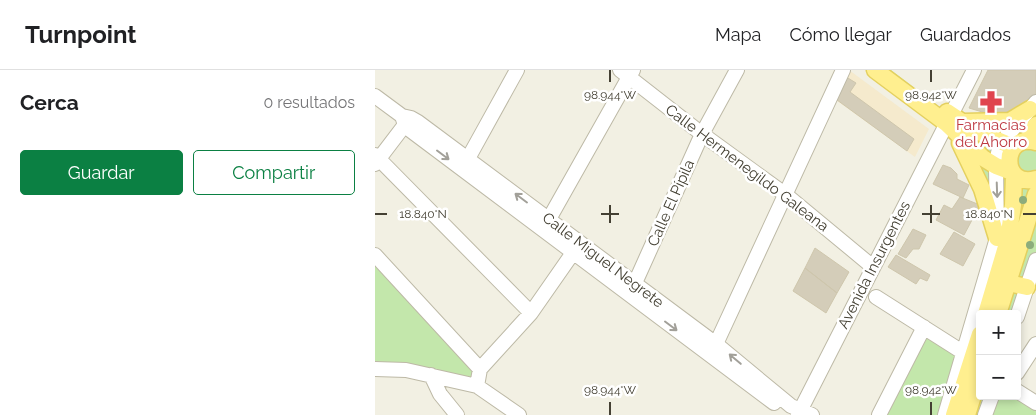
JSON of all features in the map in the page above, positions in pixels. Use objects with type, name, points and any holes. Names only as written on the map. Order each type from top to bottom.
[{"type":"main road","points":[[875,70],[952,122],[987,137],[1020,143]]},
{"type":"main road","points":[[891,70],[952,122],[983,158],[1013,173],[1022,180],[1036,179]]},
{"type":"main road","points":[[952,122],[1010,121],[1033,106]]},
{"type":"main road","points":[[952,122],[983,189],[997,238]]},
{"type":"main road","points":[[987,310],[1008,240],[1013,205],[1013,173],[1009,159],[1036,125]]},
{"type":"main road","points":[[999,310],[1036,194]]},
{"type":"main road","points":[[1008,283],[1027,287]]},
{"type":"main road","points":[[955,415],[976,347]]},
{"type":"main road","points":[[967,415],[976,386]]},
{"type":"street","points":[[465,163],[517,70]]},
{"type":"street","name":"Calle El Pípila","points":[[635,283],[702,134],[737,70]]},
{"type":"street","points":[[716,344],[843,70]]},
{"type":"street","name":"Avenida Insurgentes","points":[[800,414],[873,267],[952,122],[974,70]]},
{"type":"street","points":[[549,220],[627,72]]},
{"type":"street","name":"Calle Hermenegildo Galeana","points":[[627,72],[702,134],[785,195],[873,267]]},
{"type":"street","name":"Calle Miguel Negrete","points":[[375,96],[800,414]]},
{"type":"street","points":[[945,415],[997,238],[996,166],[998,153],[1020,143],[1033,106]]},
{"type":"street","points":[[406,120],[376,160],[531,313]]},
{"type":"street","name":"Calle Miguel Negrete","points":[[465,163],[549,220],[576,248],[635,283],[716,344],[800,414]]},
{"type":"street","points":[[477,386],[479,369],[531,313],[576,248]]},
{"type":"street","points":[[375,255],[479,369]]},
{"type":"street","points":[[1019,310],[1036,260]]},
{"type":"street","points":[[876,297],[964,352]]},
{"type":"street","points":[[879,415],[924,327]]},
{"type":"street","points":[[1021,367],[1036,344]]},
{"type":"street","points":[[375,370],[406,370],[477,386],[519,415]]},
{"type":"street","points":[[431,375],[440,394],[457,415]]},
{"type":"street","points":[[1021,394],[1036,403]]},
{"type":"street","points":[[985,415],[991,400]]},
{"type":"shaded area","points":[[849,70],[929,129],[915,157],[833,98]]},
{"type":"green space","points":[[875,70],[891,70],[950,115],[987,122],[1036,102],[1036,260],[1018,310],[976,310],[997,238],[948,119]]},
{"type":"green space","points":[[375,255],[480,369],[477,386],[375,369]]},
{"type":"green space","points":[[976,311],[976,346],[954,415],[879,415],[924,327],[964,352]]},
{"type":"green space","points":[[1021,398],[1036,404],[1036,415],[967,415],[977,400],[1021,400]]},
{"type":"building","points":[[988,70],[1036,70],[1036,97],[1002,114],[989,114],[969,108]]},
{"type":"building","points":[[843,75],[856,83],[850,92],[914,139],[907,151],[833,97]]},
{"type":"building","points":[[943,165],[951,168],[957,174],[957,179],[969,185],[963,198],[933,184]]},
{"type":"building","points":[[960,197],[980,205],[964,235],[936,220],[944,205],[952,209]]},
{"type":"building","points":[[913,229],[926,235],[919,249],[913,249],[906,258],[898,254]]},
{"type":"building","points":[[954,232],[975,244],[963,266],[940,254]]},
{"type":"building","points":[[815,248],[849,272],[837,293],[805,268]]},
{"type":"building","points":[[896,255],[930,275],[927,281],[920,278],[916,284],[888,267]]},
{"type":"building","points":[[805,268],[837,293],[826,313],[793,291]]},
{"type":"place","name":"Farmacias del Ahorro","points":[[991,102]]}]
